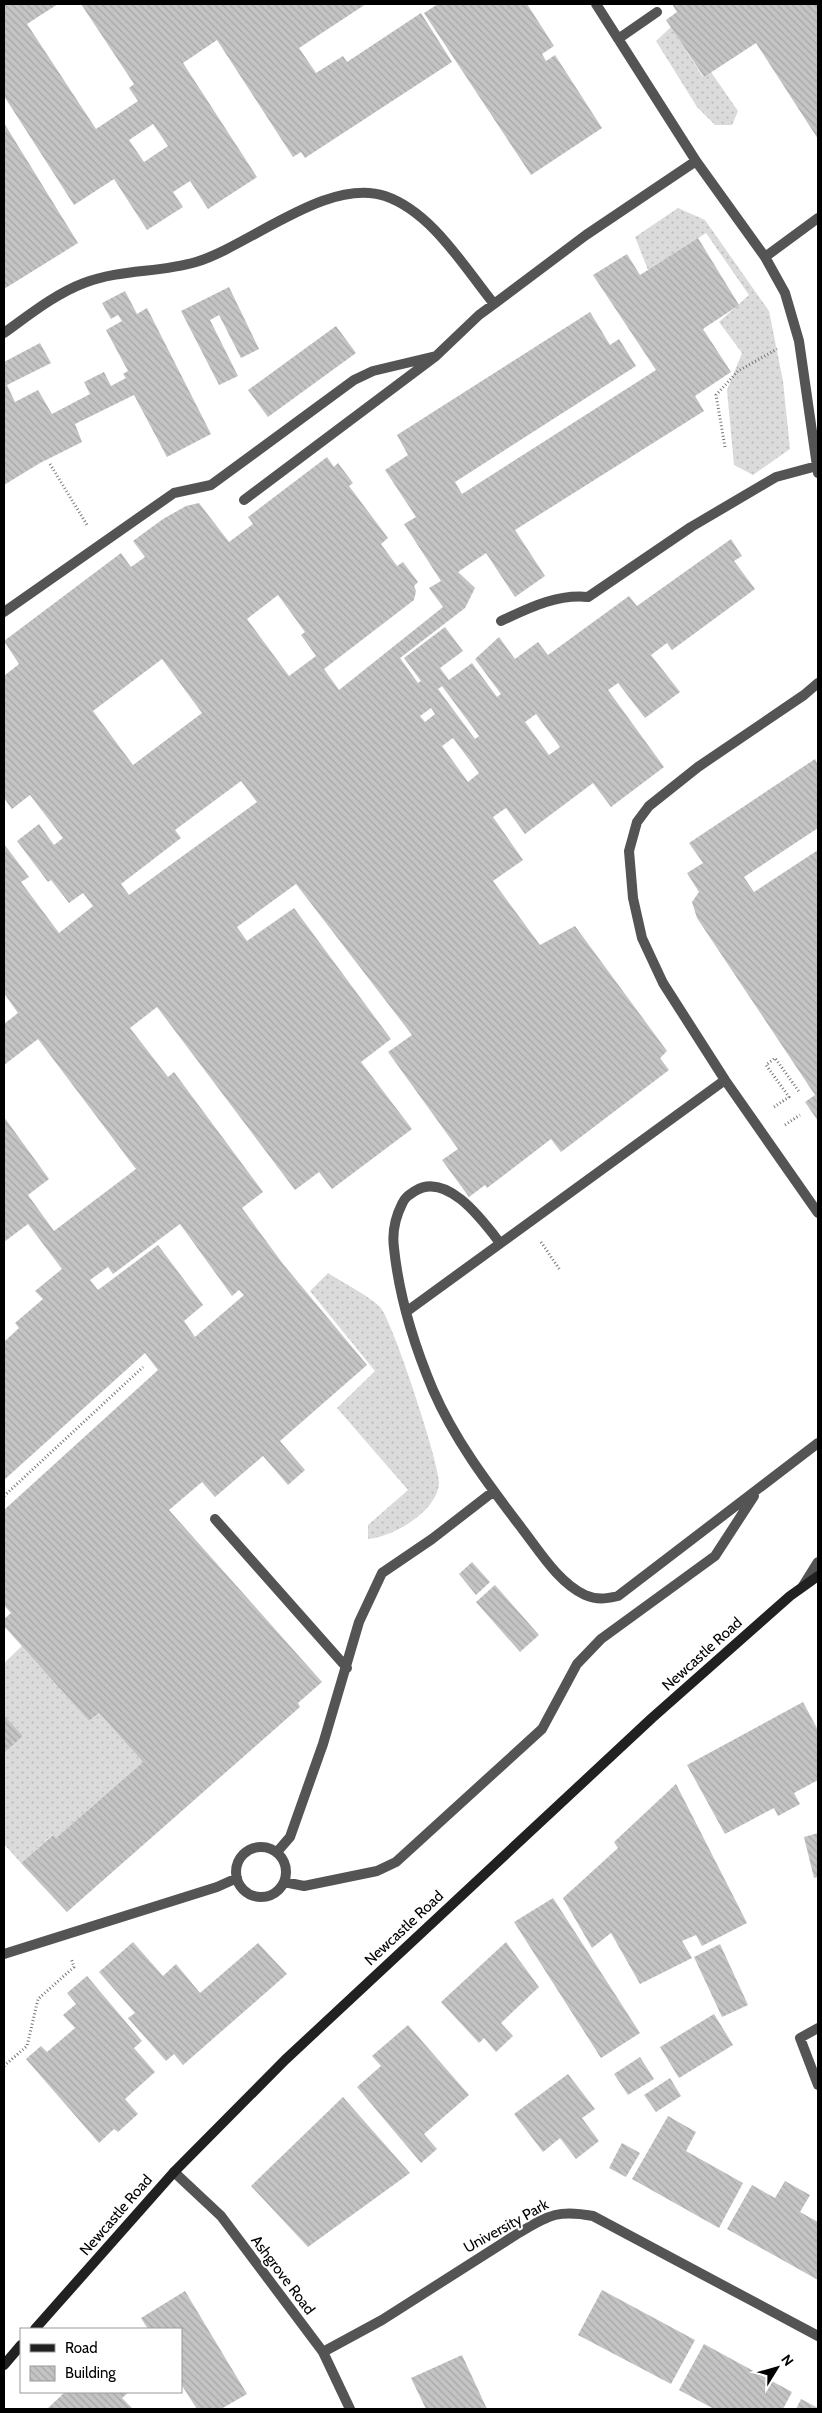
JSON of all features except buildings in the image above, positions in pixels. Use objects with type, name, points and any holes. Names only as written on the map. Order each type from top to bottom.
[{"type":"main road","name":"Newcastle Road","points":[[36,2328],[174,2172],[285,2060],[652,1718],[803,1586],[818,1576]]},
{"type":"main road","points":[[4,2365],[20,2346]]},
{"type":"street","points":[[500,621],[535,605],[570,595],[588,597],[691,527],[776,477],[818,470],[799,341],[785,293],[765,257],[696,161],[596,4]]},
{"type":"street","points":[[618,39],[657,12]]},
{"type":"street","points":[[244,500],[436,356],[494,304],[586,235],[696,161]]},
{"type":"street","points":[[4,333],[49,302],[84,283],[114,275],[170,269],[214,256],[312,205],[344,194],[368,193],[384,196],[420,215],[494,304]]},
{"type":"street","points":[[765,257],[818,218]]},
{"type":"street","points":[[4,612],[174,493],[211,485],[354,380],[373,371],[436,356]]},
{"type":"street","points":[[818,683],[804,695],[698,767],[656,801],[637,822],[631,835],[629,851],[633,898],[642,938],[663,983],[725,1080],[818,1213]]},
{"type":"street","points":[[406,1312],[725,1080]]},
{"type":"street","points":[[500,1243],[486,1224],[458,1197],[432,1185],[420,1188],[405,1198],[394,1224],[393,1246],[406,1312],[433,1391],[463,1447],[494,1491],[541,1553],[567,1583],[584,1594],[600,1600],[618,1596],[818,1442]]},
{"type":"street","points":[[284,1882],[304,1886],[377,1871],[396,1862],[542,1729],[565,1683],[586,1652],[715,1556],[758,1489]]},
{"type":"street","points":[[277,1852],[290,1837],[323,1744],[359,1622],[382,1573],[432,1539],[494,1491]]},
{"type":"street","points":[[215,1520],[346,1668]]},
{"type":"street","points":[[803,1586],[818,1562]]},
{"type":"street","points":[[262,1847],[277,1852],[285,1866],[284,1882],[274,1893],[260,1897],[246,1891],[238,1878],[238,1863],[248,1851],[262,1847]]},
{"type":"street","points":[[4,1954],[217,1887],[238,1878]]},
{"type":"street","points":[[818,2028],[800,2038],[818,2085]]},
{"type":"street","name":"Ashgrove Road","points":[[174,2172],[220,2216],[323,2352],[350,2409]]},
{"type":"street","name":"University Park","points":[[323,2352],[382,2320],[517,2234],[540,2221],[562,2212],[593,2216],[818,2336]]},
{"type":"path","points":[[725,446],[716,395],[738,371],[782,346]]},
{"type":"path","points":[[50,464],[90,529]]},
{"type":"path","points":[[773,1108],[789,1097],[766,1065],[776,1058],[800,1093]]},
{"type":"path","points":[[785,1126],[800,1115]]},
{"type":"path","points":[[527,1223],[560,1270]]},
{"type":"path","points":[[4,1496],[143,1367]]},
{"type":"path","points":[[4,2066],[27,2046],[38,1999],[74,1967],[69,1950]]},
{"type":"shaded area","points":[[671,27],[703,77],[711,72],[738,111],[732,125],[715,125],[697,107],[656,41]]},
{"type":"shaded area","points":[[678,208],[705,220],[769,311],[783,381],[790,449],[753,475],[734,465],[727,390],[742,353],[719,322],[749,295],[706,233],[648,270],[635,237]]},
{"type":"shaded area","points":[[328,1273],[375,1303],[386,1317],[414,1393],[432,1450],[439,1483],[431,1504],[412,1521],[389,1533],[368,1539],[368,1525],[408,1490],[337,1408],[375,1371],[310,1291]]},
{"type":"shaded area","points":[[22,1646],[89,1721],[99,1713],[143,1762],[56,1838],[52,1835],[21,1863],[4,1844],[4,1753],[23,1736],[4,1715],[4,1663]]}]
